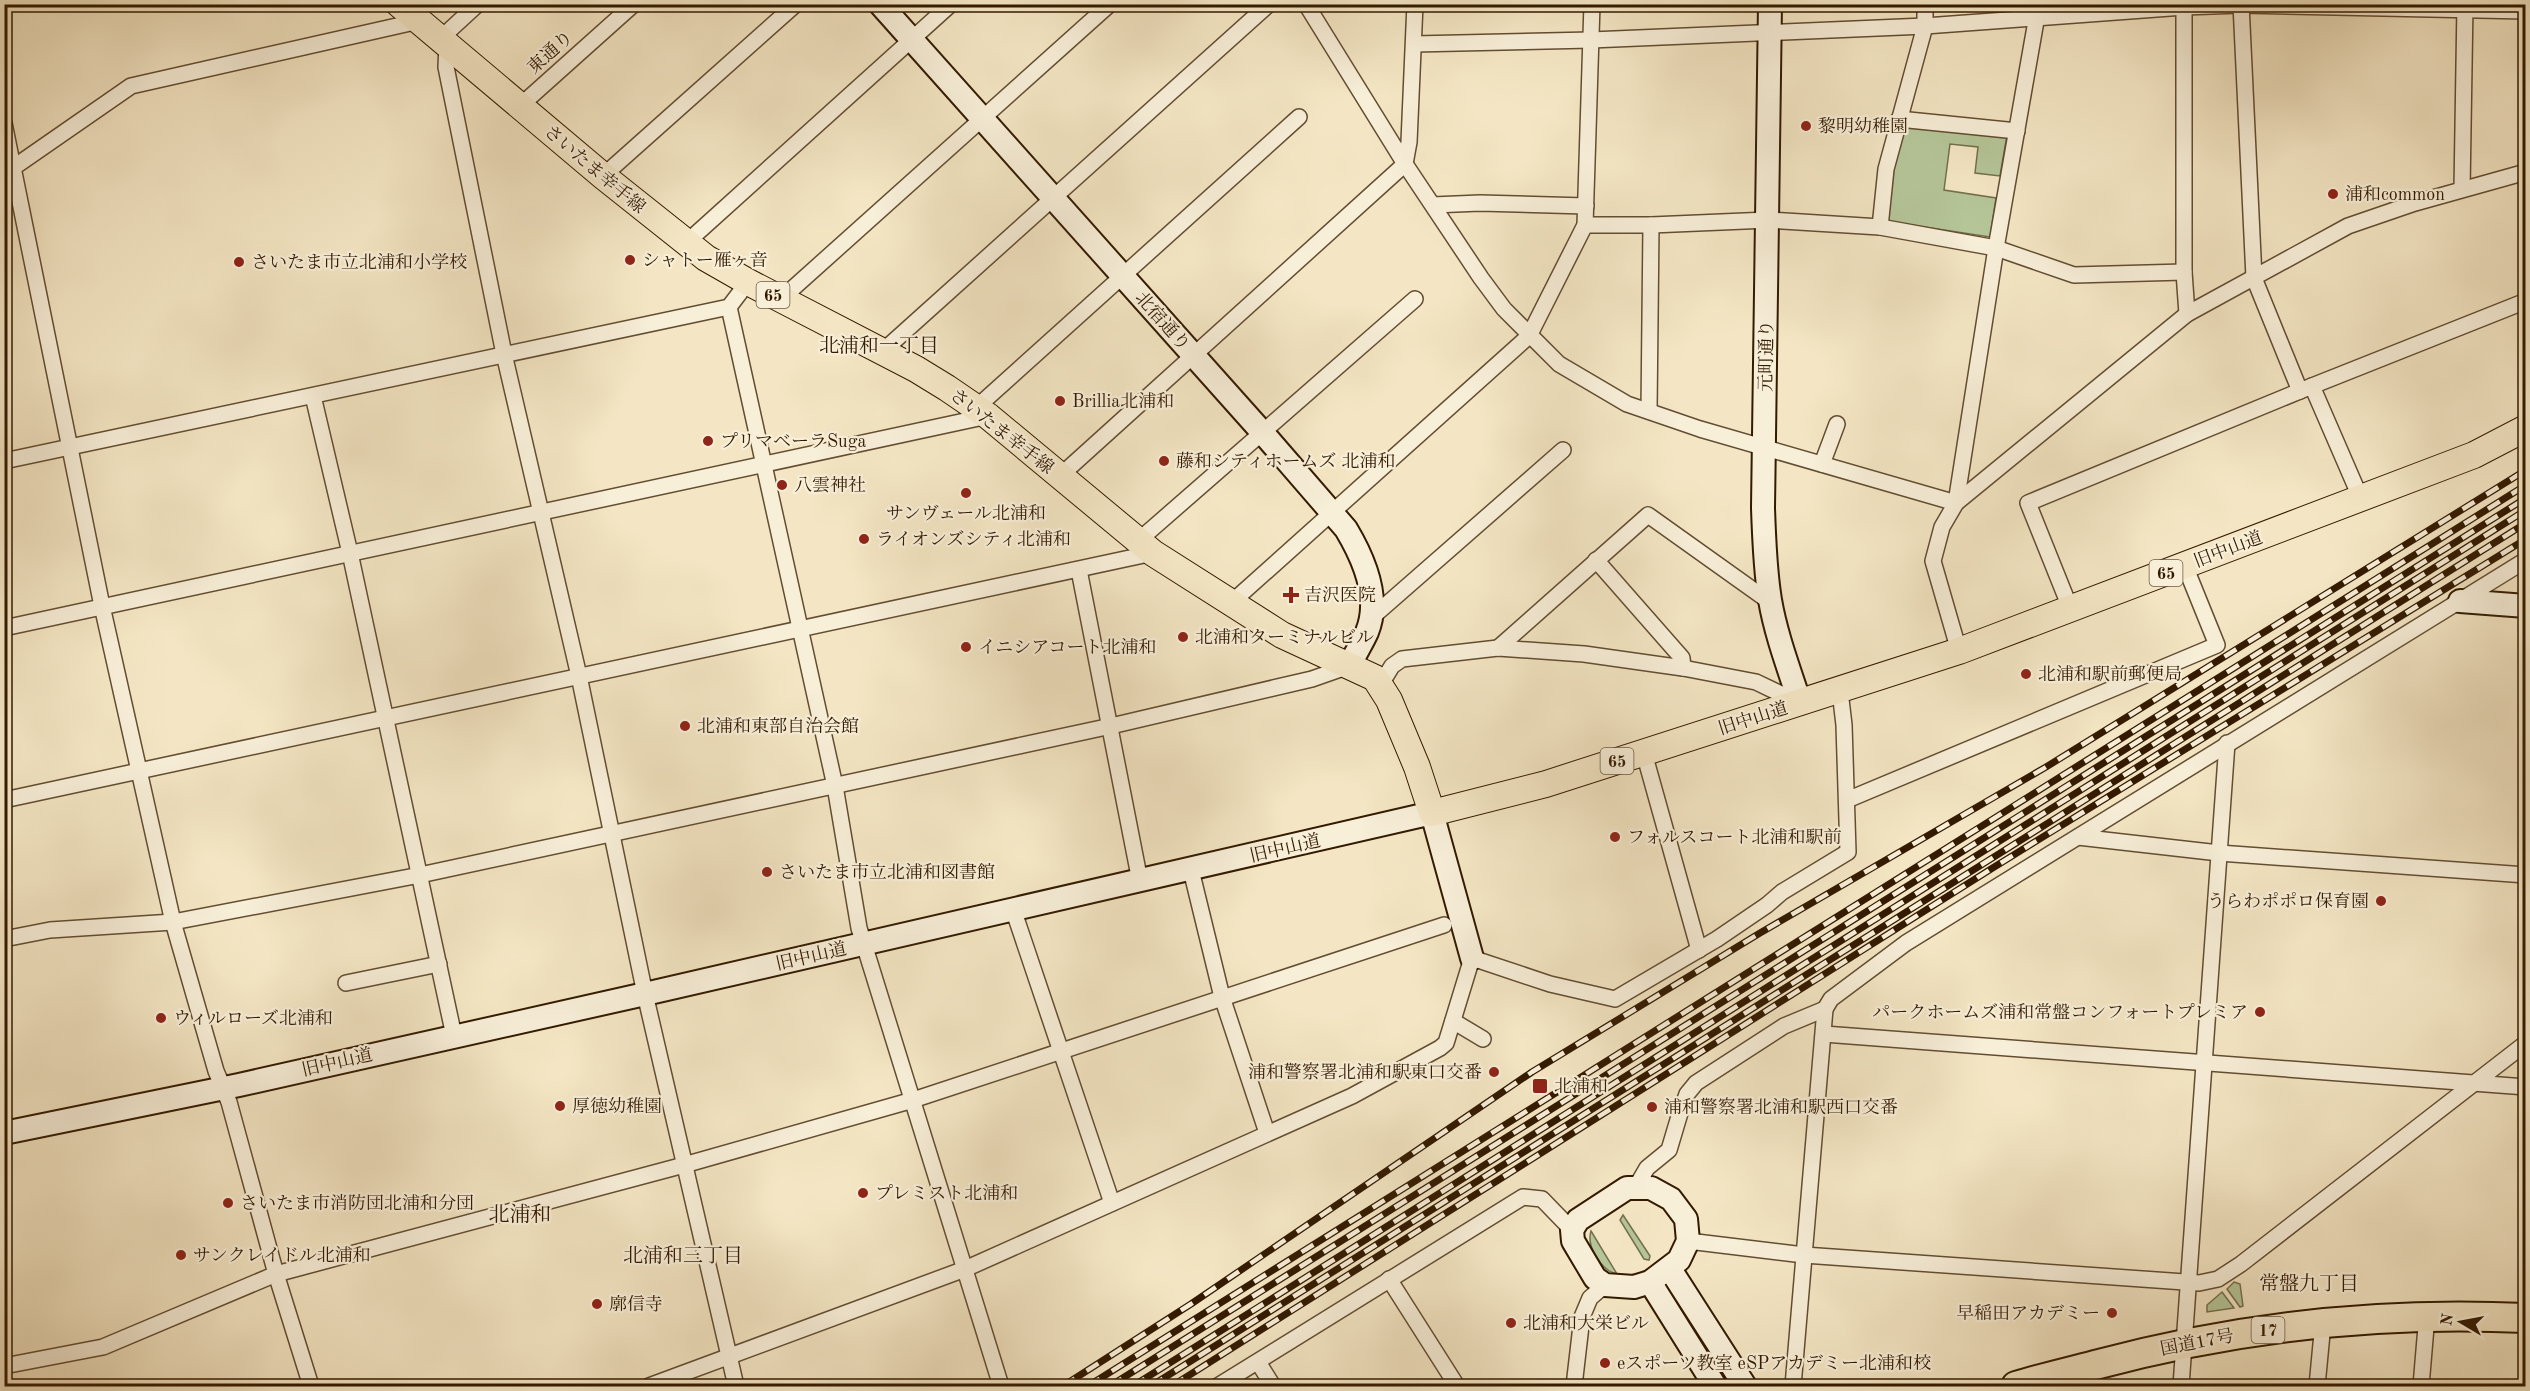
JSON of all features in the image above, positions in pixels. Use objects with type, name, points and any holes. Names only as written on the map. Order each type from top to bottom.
[{"type":"highway","name":"国道17号","points":[[2016,1386],[2185,1343],[2323,1323],[2427,1315],[2526,1318]]},
{"type":"main road","name":"さいたま幸手線","points":[[399,4],[603,176],[706,258],[916,369],[982,412],[1145,547],[1296,643],[1367,672],[1381,684]]},
{"type":"main road","name":"旧中山道","points":[[1432,813],[1515,793],[1840,691],[1959,651],[2474,455],[2526,428]]},
{"type":"main road","points":[[1381,684],[1417,767],[1432,813]]},
{"type":"street","points":[[478,4],[443,41],[446,68],[504,354],[579,676],[645,994],[736,1386]]},
{"type":"street","name":"東通り","points":[[520,106],[634,4]]},
{"type":"street","points":[[603,176],[796,4]]},
{"type":"street","name":"北宿通り","points":[[880,4],[1346,529],[1363,564],[1372,592],[1368,630],[1350,665]]},
{"type":"street","points":[[686,243],[951,4]]},
{"type":"street","points":[[781,299],[1110,4]]},
{"type":"street","points":[[883,351],[1269,4]]},
{"type":"street","points":[[1306,4],[1405,164],[1481,278],[1504,309],[1559,364],[1628,404],[1764,448],[1956,503]]},
{"type":"street","points":[[1060,476],[1405,164],[1409,142],[1415,4]]},
{"type":"street","points":[[1231,603],[1529,336],[1585,225],[1592,4]]},
{"type":"street","name":"元町通り","points":[[1770,4],[1764,448],[1765,557],[1770,602],[1800,703]]},
{"type":"street","points":[[1880,227],[1886,169],[1925,26],[1925,4]]},
{"type":"street","points":[[1414,44],[1591,40],[1925,26],[2038,12],[2241,5],[2465,7],[2526,11]]},
{"type":"street","points":[[2241,5],[2254,278],[2361,499]]},
{"type":"street","points":[[2184,7],[2184,272],[2187,314]]},
{"type":"street","points":[[2462,189],[2465,7]]},
{"type":"street","points":[[1956,503],[1996,248],[2038,12]]},
{"type":"street","points":[[9,171],[131,86],[419,21]]},
{"type":"street","points":[[4,628],[765,465],[982,412],[1123,276],[1299,117]]},
{"type":"street","points":[[1899,119],[2017,131]]},
{"type":"street","points":[[4,123],[9,171],[70,447],[102,606],[173,922],[311,1386]]},
{"type":"street","points":[[1959,651],[1934,561],[1942,527],[1956,503],[2187,314],[2348,226],[2462,189],[2526,172]]},
{"type":"street","points":[[1432,205],[1480,202],[1586,206]]},
{"type":"street","points":[[1585,225],[1651,225],[1768,220],[1880,227],[1996,248],[2074,275],[2184,272]]},
{"type":"street","points":[[1649,411],[1651,225]]},
{"type":"street","points":[[4,461],[729,307],[748,282]]},
{"type":"street","points":[[4,800],[1079,570],[1145,547],[1262,432],[1415,299]]},
{"type":"street","points":[[2071,610],[2028,504],[2306,388],[2526,301]]},
{"type":"street","points":[[729,307],[835,786],[859,928],[1001,1386]]},
{"type":"street","points":[[313,396],[350,553],[454,1036]]},
{"type":"street","points":[[1822,464],[1837,424]]},
{"type":"street","points":[[1370,619],[1563,450]]},
{"type":"street","points":[[1498,648],[1648,515],[1770,602]]},
{"type":"street","points":[[1596,560],[1682,658],[1683,668]]},
{"type":"street","points":[[1793,1386],[1825,1009],[1831,999],[1906,943],[2526,560]]},
{"type":"street","points":[[1847,800],[2217,645],[2186,566]]},
{"type":"street","points":[[1079,570],[1140,881]]},
{"type":"street","points":[[2460,601],[2526,606]]},
{"type":"street","points":[[1381,684],[1392,666],[1402,659],[1498,648],[1556,651],[1683,668],[1756,682],[1800,703]]},
{"type":"street","points":[[4,939],[50,930],[173,922],[420,875],[1111,726],[1312,680],[1350,665]]},
{"type":"street","points":[[1472,958],[1550,984],[1615,999],[1699,950],[1767,905],[1782,892],[1848,852],[1844,725],[1840,691]]},
{"type":"street","points":[[2181,1386],[2227,743]]},
{"type":"street","points":[[1644,753],[1699,950]]},
{"type":"street","points":[[649,1386],[964,1269],[1367,1089],[1440,1048],[1446,1043],[1472,958],[1432,813]]},
{"type":"street","name":"旧中山道","points":[[4,1133],[224,1088],[645,994],[1432,813]]},
{"type":"street","points":[[2078,837],[2219,853],[2526,875]]},
{"type":"street","points":[[1191,870],[1222,998],[1267,1133]]},
{"type":"street","points":[[1013,909],[1112,1203]]},
{"type":"street","points":[[4,1366],[103,1347],[276,1274],[684,1165],[913,1100],[1444,925]]},
{"type":"street","points":[[346,983],[439,964]]},
{"type":"street","points":[[1636,1187],[1647,1168],[1669,1150],[1687,1094],[1696,1083],[1784,1026],[1825,1009]]},
{"type":"street","points":[[1453,1021],[1483,1039]]},
{"type":"street","points":[[1824,1034],[2526,1087]]},
{"type":"street","points":[[1688,1241],[1804,1255],[2210,1282],[2241,1264],[2526,1043]]},
{"type":"street","points":[[1627,1188],[1650,1188],[1671,1199],[1686,1219],[1688,1241],[1680,1260],[1650,1282],[1634,1287],[1605,1285],[1595,1278],[1573,1241],[1572,1230],[1578,1220],[1627,1188]]},
{"type":"street","points":[[1218,1386],[1523,1197],[1542,1199],[1572,1230]]},
{"type":"street","points":[[1670,1269],[1745,1386]]},
{"type":"street","points":[[1389,1279],[1457,1386]]},
{"type":"street","points":[[1650,1282],[1715,1386]]},
{"type":"street","points":[[1574,1386],[1582,1317],[1590,1298],[1605,1285]]},
{"type":"street","points":[[2421,1386],[2427,1315]]},
{"type":"street","points":[[2317,1386],[2323,1323]]},
{"type":"street","points":[[1258,1362],[1273,1386]]},
{"type":"green space","points":[[1904,124],[2007,135],[2000,176],[1975,173],[1978,147],[1950,144],[1944,190],[1996,198],[1990,237],[1885,221],[1891,168]]},
{"type":"green space","points":[[1623,1215],[1650,1256],[1649,1260],[1644,1259],[1620,1220]]},
{"type":"green space","points":[[1591,1231],[1617,1274],[1606,1268],[1596,1257],[1591,1244]]},
{"type":"green space","points":[[2234,1282],[2240,1284],[2243,1306],[2240,1307],[2227,1289]]},
{"type":"green space","points":[[2222,1292],[2234,1308],[2207,1312],[2207,1305]]},
{"type":"railway","points":[[1063,1386],[1191,1304],[1532,1072],[1760,933],[2046,767],[2526,470]]},
{"type":"railway","points":[[1088,1386],[2526,485]]},
{"type":"railway","points":[[1110,1386],[2526,498]]},
{"type":"railway","points":[[1133,1386],[2526,510]]},
{"type":"railway","points":[[1151,1386],[2526,523]]},
{"type":"railway","points":[[1172,1386],[1991,869],[2526,539]]},
{"type":"place","name":"黎明幼稚園","points":[[1806,126]]},
{"type":"place","name":"浦和common","points":[[2333,194]]},
{"type":"place","name":"シャトー雁ヶ音","points":[[630,260]]},
{"type":"place","name":"さいたま市立北浦和小学校","points":[[239,262]]},
{"type":"place","name":"Brillia北浦和","points":[[1060,401]]},
{"type":"place","name":"プリマベーラSuga","points":[[708,441]]},
{"type":"place","name":"藤和シティホームズ 北浦和","points":[[1164,461]]},
{"type":"place","name":"八雲神社","points":[[782,485]]},
{"type":"place","name":"サンヴェール北浦和","points":[[966,493]]},
{"type":"place","name":"ライオンズシティ北浦和","points":[[864,539]]},
{"type":"place","name":"吉沢医院","points":[[1291,595]]},
{"type":"place","name":"北浦和ターミナルビル","points":[[1183,637]]},
{"type":"place","name":"イニシアコート北浦和","points":[[966,647]]},
{"type":"place","name":"北浦和駅前郵便局","points":[[2026,674]]},
{"type":"place","name":"北浦和東部自治会館","points":[[685,726]]},
{"type":"place","name":"フォルスコート北浦和駅前","points":[[1615,837]]},
{"type":"place","name":"さいたま市立北浦和図書館","points":[[767,872]]},
{"type":"place","name":"うらわポポロ保育園","points":[[2381,901]]},
{"type":"place","name":"パークホームズ浦和常盤コンフォートプレミア","points":[[2260,1012]]},
{"type":"place","name":"ウィルローズ北浦和","points":[[161,1018]]},
{"type":"place","name":"浦和警察署北浦和駅東口交番","points":[[1494,1072]]},
{"type":"place","name":"北浦和","points":[[1540,1086]]},
{"type":"place","name":"厚徳幼稚園","points":[[560,1106]]},
{"type":"place","name":"浦和警察署北浦和駅西口交番","points":[[1652,1107]]},
{"type":"place","name":"プレミスト北浦和","points":[[863,1193]]},
{"type":"place","name":"さいたま市消防団北浦和分団","points":[[228,1203]]},
{"type":"place","name":"サンクレイドル北浦和","points":[[181,1255]]},
{"type":"place","name":"廓信寺","points":[[597,1304]]},
{"type":"place","name":"早稲田アカデミー","points":[[2112,1313]]},
{"type":"place","name":"北浦和大栄ビル","points":[[1511,1323]]},
{"type":"place","name":"eスポーツ教室 eSPアカデミー北浦和校","points":[[1605,1363]]},
{"type":"district","name":"北浦和一丁目","points":[[879,345]]},
{"type":"district","name":"北浦和","points":[[520,1214]]},
{"type":"district","name":"北浦和三丁目","points":[[683,1255]]},
{"type":"district","name":"常盤九丁目","points":[[2309,1283]]}]
